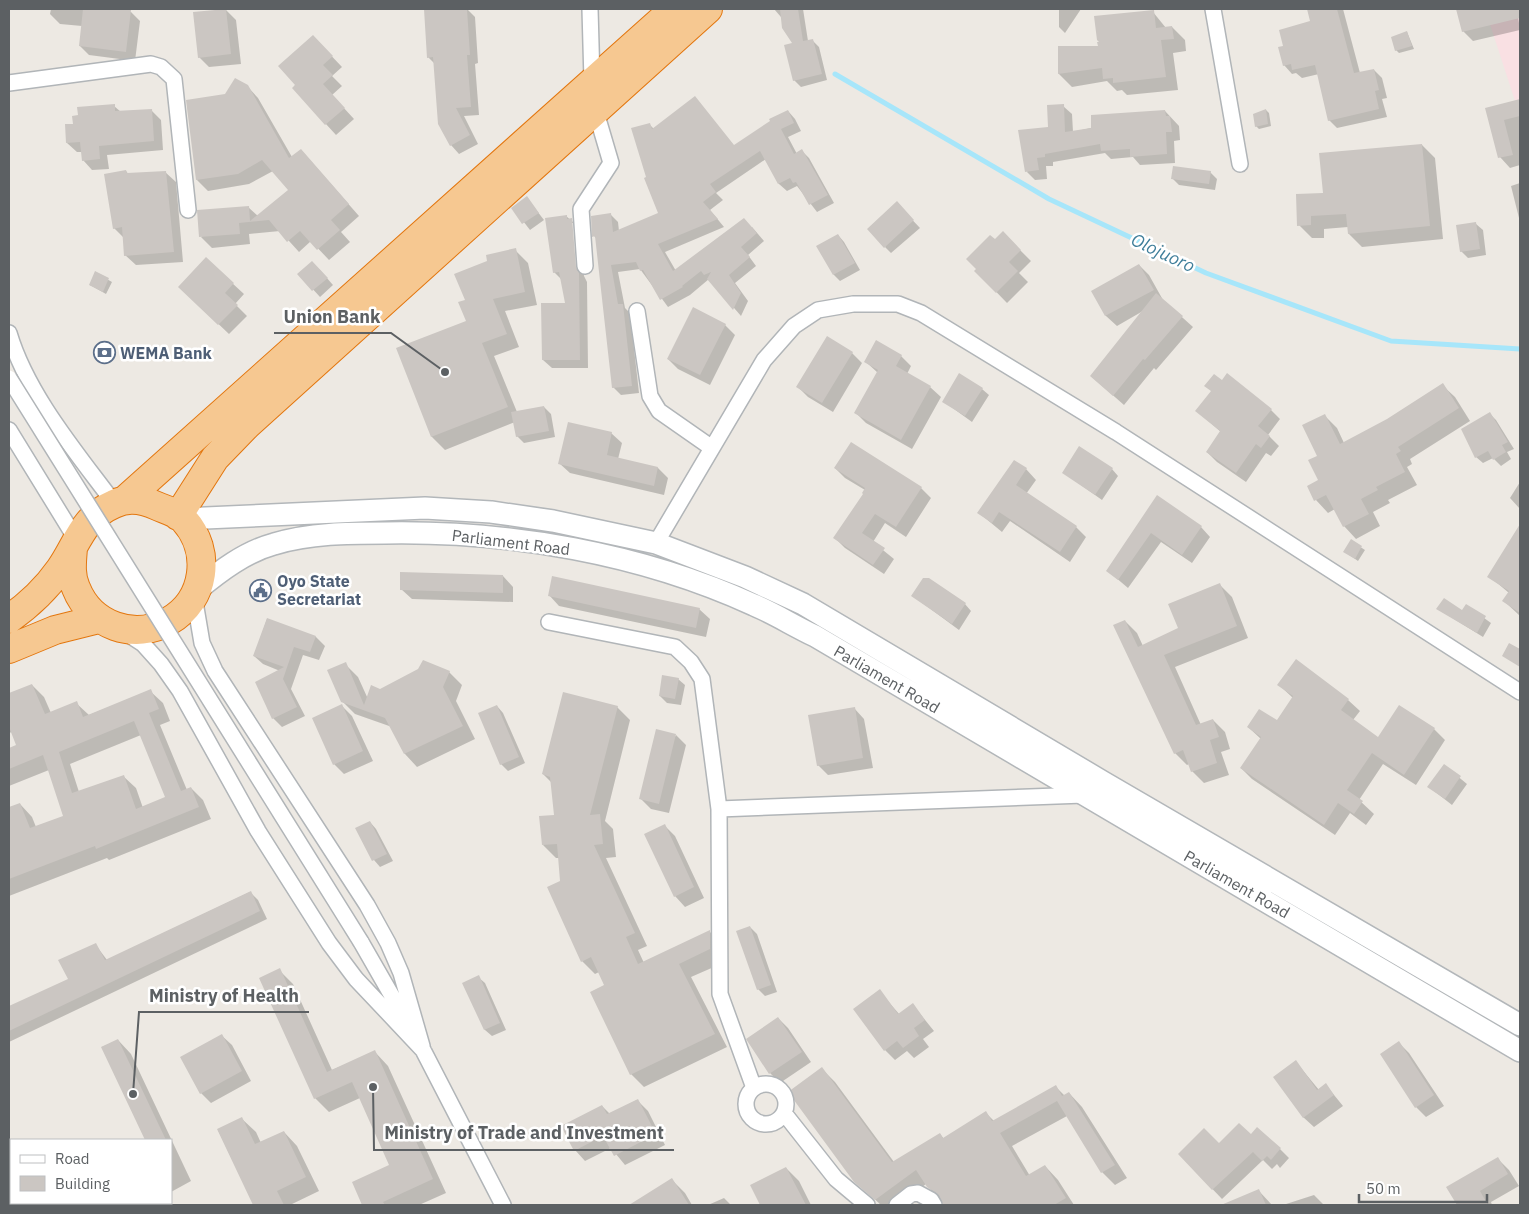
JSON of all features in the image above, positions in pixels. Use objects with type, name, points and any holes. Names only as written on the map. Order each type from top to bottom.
[{"type":"highway","points":[[180,517],[215,458],[248,424],[599,97],[674,9]]},
{"type":"highway","points":[[9,618],[46,587],[92,517],[119,502],[599,97],[708,9]]},
{"type":"highway","points":[[75,543],[71,568],[75,587],[85,605],[105,622],[134,631],[158,627],[179,615],[196,593],[202,572],[201,553],[194,535],[180,517],[144,500],[119,502]]},
{"type":"highway","points":[[9,648],[55,630],[105,622]]},
{"type":"main road","name":"Parliament Road","points":[[180,517],[425,508],[491,512],[553,521],[656,542],[745,577],[803,604],[1103,782],[1520,1024]]},
{"type":"main road","name":"Parliament Road","points":[[196,593],[217,574],[248,554],[273,544],[321,535],[427,532],[486,536],[550,544],[617,559],[684,578],[754,605],[814,636],[1520,1050]]},
{"type":"street","points":[[585,266],[581,209],[611,163],[599,97],[590,9]]},
{"type":"street","points":[[1214,9],[1240,164]]},
{"type":"street","points":[[9,83],[151,64],[161,67],[174,79],[188,210]]},
{"type":"street","points":[[656,542],[764,360],[794,326],[818,310],[853,304],[898,304],[921,313],[1116,432],[1520,692]]},
{"type":"street","points":[[637,311],[650,396],[659,411],[712,448]]},
{"type":"street","points":[[9,333],[32,384],[65,436],[119,502]]},
{"type":"street","points":[[9,378],[360,942],[423,1050],[503,1205]]},
{"type":"street","points":[[9,430],[75,543]]},
{"type":"street","points":[[196,593],[202,643],[215,671],[367,905],[388,943],[401,972],[423,1050]]},
{"type":"street","points":[[105,622],[143,644],[161,664],[180,691],[258,831],[329,943],[356,978],[423,1050]]},
{"type":"street","points":[[550,622],[675,647],[691,662],[702,680],[718,809],[720,994],[754,1088]]},
{"type":"street","points":[[718,809],[1085,795],[1103,782]]},
{"type":"street","points":[[762,1084],[771,1085],[779,1089],[784,1096],[786,1105],[784,1114],[770,1124],[761,1123],[753,1119],[748,1112],[746,1103],[748,1094],[762,1084]]},
{"type":"street","points":[[784,1114],[836,1179],[867,1205]]},
{"type":"street","points":[[897,1205],[910,1194],[918,1193],[931,1200],[934,1205]]},
{"type":"shaded area","points":[[1485,9],[1520,9],[1520,116]]},
{"type":"building","points":[[83,9],[131,10],[126,52],[79,46]]},
{"type":"building","points":[[226,9],[231,54],[198,58],[193,12]]},
{"type":"building","points":[[424,9],[467,9],[470,55],[467,55],[471,107],[456,108],[470,135],[450,146],[438,124],[433,57],[427,58]]},
{"type":"building","points":[[780,9],[798,9],[803,41],[813,39],[822,74],[793,81],[784,45],[792,43],[782,28]]},
{"type":"building","points":[[1307,9],[1337,9],[1354,73],[1374,69],[1379,90],[1375,91],[1379,109],[1328,121],[1315,65],[1292,70],[1291,64],[1283,66],[1278,47],[1283,46],[1279,30],[1310,21]]},
{"type":"building","points":[[1456,9],[1520,9],[1520,18],[1462,32]]},
{"type":"building","points":[[1154,10],[1156,28],[1172,26],[1174,39],[1161,40],[1166,77],[1113,83],[1113,78],[1103,79],[1102,68],[1058,74],[1058,46],[1098,46],[1097,42],[1099,42],[1097,40],[1094,16]]},
{"type":"building","points":[[1407,31],[1412,46],[1395,51],[1391,37]]},
{"type":"building","points":[[313,35],[333,56],[323,65],[333,75],[323,84],[345,108],[325,125],[292,88],[295,85],[278,66]]},
{"type":"building","points":[[235,78],[248,85],[289,158],[301,149],[349,204],[331,220],[340,230],[317,250],[300,231],[287,242],[269,220],[239,223],[240,234],[199,237],[197,210],[249,206],[250,221],[288,190],[262,160],[238,174],[196,180],[186,100],[225,94]]},
{"type":"building","points":[[695,96],[734,145],[770,121],[769,119],[788,110],[794,123],[781,129],[794,154],[802,149],[828,195],[809,205],[796,182],[793,183],[790,178],[778,184],[760,151],[710,184],[716,192],[703,202],[718,219],[658,244],[673,271],[744,218],[757,233],[741,247],[750,257],[729,275],[741,293],[733,310],[707,279],[711,272],[704,275],[701,271],[683,287],[660,300],[643,270],[640,271],[636,262],[611,265],[618,304],[623,304],[632,386],[612,388],[595,236],[592,237],[591,216],[611,213],[613,232],[658,213],[644,178],[646,177],[631,128],[650,123],[652,129]]},
{"type":"building","points":[[1520,99],[1520,116],[1504,120],[1513,155],[1498,158],[1485,108]]},
{"type":"building","points":[[115,104],[115,111],[152,109],[154,141],[99,146],[100,159],[82,161],[80,142],[66,143],[65,124],[73,124],[72,116],[78,115],[77,107]]},
{"type":"building","points":[[1064,104],[1065,132],[1091,128],[1091,115],[1165,110],[1166,116],[1170,116],[1172,132],[1166,132],[1167,154],[1130,157],[1130,149],[1101,151],[1100,144],[1045,154],[1045,157],[1037,158],[1039,170],[1025,172],[1018,130],[1048,127],[1047,105]]},
{"type":"building","points":[[1266,109],[1268,124],[1255,127],[1253,114]]},
{"type":"building","points":[[1422,144],[1430,226],[1348,234],[1346,214],[1311,216],[1311,225],[1297,226],[1296,194],[1323,193],[1319,153]]},
{"type":"building","points":[[1173,166],[1211,171],[1209,184],[1171,179]]},
{"type":"building","points":[[126,170],[127,173],[166,171],[174,252],[124,256],[122,227],[113,229],[104,174]]},
{"type":"building","points":[[527,196],[539,213],[522,224],[511,208]]},
{"type":"building","points":[[897,201],[914,220],[884,248],[867,229]]},
{"type":"building","points":[[567,215],[567,219],[572,218],[576,267],[579,273],[580,360],[542,360],[541,303],[565,303],[559,272],[553,273],[545,218]]},
{"type":"building","points":[[1476,222],[1480,249],[1460,252],[1456,225]]},
{"type":"building","points":[[1003,231],[1021,250],[1009,262],[1018,271],[996,293],[974,271],[976,269],[966,259],[990,235],[995,239]]},
{"type":"building","points":[[838,234],[855,263],[833,275],[816,246]]},
{"type":"building","points":[[516,248],[525,292],[493,299],[507,334],[482,343],[508,407],[431,437],[396,348],[466,321],[458,302],[465,300],[454,274],[487,261],[486,255]]},
{"type":"building","points":[[206,257],[234,283],[225,293],[238,305],[218,325],[178,287]]},
{"type":"building","points":[[312,261],[328,278],[312,291],[297,274]]},
{"type":"building","points":[[1139,264],[1154,290],[1105,316],[1091,291]]},
{"type":"building","points":[[95,271],[109,278],[103,292],[89,285]]},
{"type":"building","points":[[1156,293],[1183,316],[1145,360],[1143,359],[1113,396],[1090,376]]},
{"type":"building","points":[[693,307],[726,324],[700,375],[667,359]]},
{"type":"building","points":[[827,336],[853,352],[822,403],[796,387]]},
{"type":"building","points":[[876,340],[902,355],[896,366],[931,386],[901,440],[854,413],[878,370],[864,362]]},
{"type":"building","points":[[959,373],[983,388],[965,416],[942,402]]},
{"type":"building","points":[[1227,373],[1272,409],[1258,426],[1270,436],[1261,448],[1256,444],[1236,473],[1206,452],[1220,431],[1195,411],[1211,391],[1204,386],[1214,374],[1222,380]]},
{"type":"building","points":[[1443,383],[1459,408],[1398,447],[1401,451],[1396,454],[1405,472],[1376,487],[1378,490],[1361,499],[1369,514],[1343,527],[1326,495],[1314,501],[1307,486],[1318,480],[1308,460],[1317,456],[1302,425],[1325,414],[1340,444],[1387,419]]},
{"type":"building","points":[[544,406],[549,431],[516,437],[511,412]]},
{"type":"building","points":[[1490,412],[1508,442],[1502,445],[1506,452],[1493,460],[1488,451],[1475,458],[1461,429]]},
{"type":"building","points":[[568,422],[612,432],[607,455],[658,467],[654,486],[558,464]]},
{"type":"building","points":[[851,442],[922,487],[896,527],[875,514],[862,533],[885,548],[873,565],[833,538],[863,494],[865,488],[834,468]]},
{"type":"building","points":[[1079,446],[1113,468],[1095,495],[1062,473]]},
{"type":"building","points":[[1014,460],[1027,468],[1016,485],[1077,526],[1060,552],[999,512],[992,523],[977,513]]},
{"type":"building","points":[[1157,495],[1202,526],[1182,555],[1151,533],[1118,580],[1106,571]]},
{"type":"building","points":[[1520,524],[1520,613],[1502,601],[1509,591],[1487,577]]},
{"type":"building","points":[[1351,539],[1362,546],[1355,559],[1343,552]]},
{"type":"building","points":[[400,572],[503,575],[503,593],[400,590]]},
{"type":"building","points":[[552,576],[700,608],[696,628],[548,596]]},
{"type":"building","points":[[923,578],[929,578],[966,603],[952,624],[911,596]]},
{"type":"building","points":[[1220,583],[1237,626],[1164,655],[1196,725],[1213,719],[1219,737],[1210,740],[1217,763],[1191,772],[1183,750],[1174,754],[1113,625],[1125,620],[1138,647],[1178,628],[1168,604]]},
{"type":"building","points":[[1444,598],[1462,610],[1466,604],[1486,616],[1477,633],[1436,609]]},
{"type":"building","points":[[267,618],[316,636],[310,652],[294,647],[283,679],[297,707],[272,719],[255,682],[284,667],[253,656]]},
{"type":"building","points":[[1509,643],[1520,649],[1520,667],[1502,656]]},
{"type":"building","points":[[1296,659],[1349,699],[1341,710],[1378,737],[1399,705],[1435,728],[1404,775],[1372,753],[1347,790],[1363,801],[1354,814],[1338,803],[1324,825],[1240,768],[1261,737],[1247,727],[1259,709],[1277,720],[1293,696],[1277,685]]},
{"type":"building","points":[[423,660],[450,671],[443,687],[463,726],[404,754],[385,718],[341,702],[327,670],[346,662],[364,705],[371,685],[380,689],[418,669]]},
{"type":"building","points":[[662,675],[679,678],[675,699],[659,696]]},
{"type":"building","points":[[32,684],[45,714],[77,701],[83,717],[151,689],[159,709],[149,713],[181,791],[191,787],[199,807],[96,849],[95,846],[9,879],[9,807],[20,803],[30,828],[63,816],[43,755],[9,769],[9,748],[16,745],[9,727],[9,693]],"holes":[[[134,721],[165,797],[136,809],[124,775],[72,793],[59,752]]]},
{"type":"building","points":[[563,692],[618,706],[590,815],[600,814],[603,844],[594,845],[635,933],[626,937],[638,964],[710,930],[710,949],[679,964],[715,1034],[630,1075],[590,992],[604,985],[591,957],[581,962],[547,887],[560,881],[557,844],[542,845],[539,816],[554,815],[550,777],[542,774]]},
{"type":"building","points":[[342,704],[363,751],[333,765],[312,718]]},
{"type":"building","points":[[497,705],[519,757],[500,765],[478,713]]},
{"type":"building","points":[[855,707],[863,758],[817,766],[808,715]]},
{"type":"building","points":[[656,729],[676,734],[659,804],[639,799]]},
{"type":"building","points":[[1444,764],[1461,776],[1445,799],[1427,787]]},
{"type":"building","points":[[370,821],[387,854],[372,861],[355,828]]},
{"type":"building","points":[[665,824],[694,887],[674,897],[644,834]]},
{"type":"building","points":[[251,891],[260,911],[9,1031],[9,1006],[68,979],[58,960],[96,943],[105,960]]},
{"type":"building","points":[[750,926],[771,985],[757,990],[736,931]]},
{"type":"building","points":[[280,968],[327,1072],[375,1050],[433,1179],[383,1202],[385,1205],[362,1205],[352,1182],[389,1165],[352,1082],[314,1099],[259,978]]},
{"type":"building","points":[[479,975],[500,1023],[484,1030],[462,983]]},
{"type":"building","points":[[880,989],[898,1014],[913,1003],[925,1020],[914,1028],[919,1036],[903,1048],[897,1041],[884,1051],[853,1009]]},
{"type":"building","points":[[778,1017],[802,1052],[769,1074],[746,1039]]},
{"type":"building","points":[[222,1034],[242,1071],[200,1094],[180,1057]]},
{"type":"building","points":[[118,1039],[166,1139],[145,1139],[101,1047]]},
{"type":"building","points":[[1399,1041],[1434,1095],[1415,1108],[1380,1054]]},
{"type":"building","points":[[1296,1060],[1317,1090],[1326,1083],[1334,1095],[1303,1118],[1273,1077]]},
{"type":"building","points":[[822,1067],[892,1162],[940,1133],[943,1138],[986,1111],[992,1121],[1056,1085],[1062,1096],[1069,1092],[1115,1165],[1101,1173],[1057,1101],[1000,1133],[1026,1176],[1045,1165],[1066,1198],[1054,1205],[943,1205],[939,1195],[927,1187],[916,1170],[875,1200],[854,1182],[788,1092]]},
{"type":"building","points":[[638,1099],[656,1134],[614,1156],[603,1136],[574,1151],[561,1126],[602,1105],[607,1114]]},
{"type":"building","points":[[242,1117],[255,1144],[284,1131],[306,1177],[277,1191],[284,1205],[253,1205],[217,1129]]},
{"type":"building","points":[[1239,1123],[1251,1134],[1257,1127],[1281,1148],[1271,1160],[1267,1156],[1262,1161],[1253,1152],[1212,1190],[1178,1154],[1204,1128],[1219,1143]]},
{"type":"building","points":[[1498,1157],[1508,1174],[1480,1191],[1488,1205],[1457,1205],[1446,1187]]},
{"type":"building","points":[[786,1167],[806,1205],[760,1205],[750,1185]]},
{"type":"building","points":[[672,1178],[689,1205],[629,1205]]},
{"type":"building","points":[[1259,1189],[1266,1205],[1221,1205]]},
{"type":"waterway","name":"Olojuoro","points":[[835,74],[1049,199],[1206,273],[1391,341],[1520,349]]},
{"type":"place","name":"WEMA Bank","points":[[104,353]]},
{"type":"place","name":"Union Bank","points":[[445,372]]},
{"type":"place","name":"Oyo State Secretariat","points":[[261,590]]},
{"type":"place","name":"Ministry of Trade and Investment","points":[[373,1087]]},
{"type":"place","name":"Ministry of Health","points":[[133,1094]]}]
